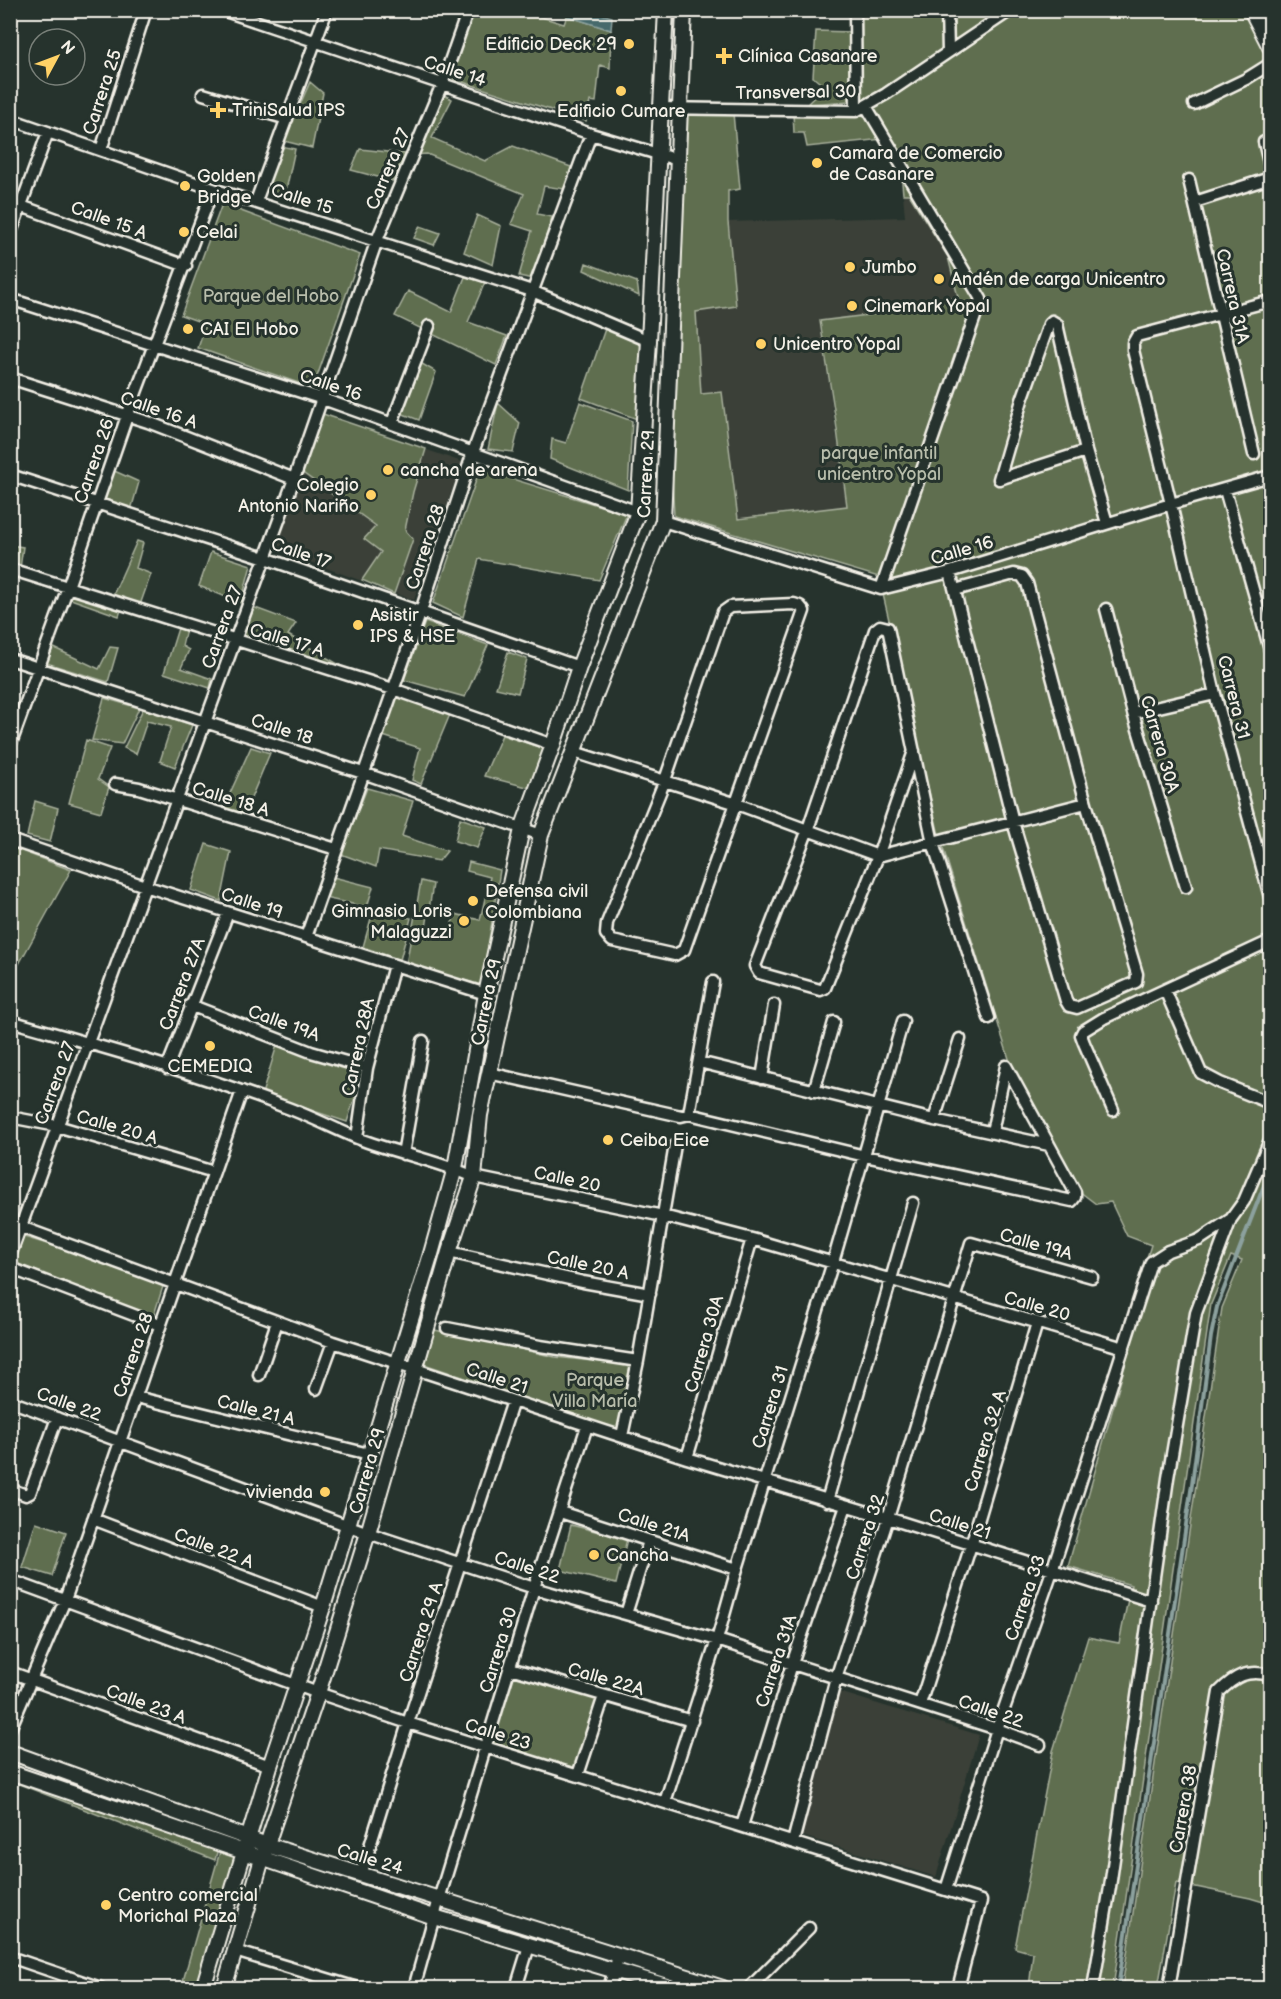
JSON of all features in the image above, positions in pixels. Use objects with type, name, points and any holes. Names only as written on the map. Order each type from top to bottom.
[{"type":"main road","name":"Carrera 29","points":[[203,1989],[246,1853],[270,1766],[323,1607],[455,1168],[486,994],[522,829],[554,744],[579,667],[638,513],[666,10]]},
{"type":"main road","name":"Carrera 29","points":[[224,1989],[262,1859],[318,1693],[368,1533],[449,1252],[474,1177],[480,1114],[541,835],[663,521],[684,10]]},
{"type":"main road","points":[[1251,10],[1270,47]]},
{"type":"main road","name":"Calle 24","points":[[10,1752],[267,1845],[439,1899],[616,1963],[673,1989]]},
{"type":"main road","name":"Calle 24","points":[[10,1772],[434,1917],[529,1946],[616,1963],[723,1989]]},
{"type":"street","name":"Carrera 25","points":[[101,150],[146,10]]},
{"type":"street","name":"Calle 14","points":[[222,10],[591,134],[678,160]]},
{"type":"street","points":[[256,201],[327,10]]},
{"type":"street","name":"Carrera 27","points":[[10,1256],[16,1225],[57,1126],[88,1042],[323,399],[377,240],[442,84],[468,10]]},
{"type":"street","points":[[663,521],[881,589],[981,299],[861,108],[855,10]]},
{"type":"street","points":[[946,10],[948,52]]},
{"type":"street","name":"Transversal 30","points":[[661,108],[681,110],[861,108],[1011,10]]},
{"type":"street","points":[[1194,104],[1246,79],[1270,64]]},
{"type":"street","points":[[203,94],[287,119]]},
{"type":"street","name":"Calle 15","points":[[10,119],[213,189],[532,291],[649,341]]},
{"type":"street","points":[[10,235],[48,132]]},
{"type":"street","name":"Carrera 28","points":[[306,937],[421,611],[473,452],[591,134]]},
{"type":"street","points":[[1264,142],[1270,167]]},
{"type":"street","points":[[1195,202],[1270,178]]},
{"type":"street","name":"Carrera 31A","points":[[1189,180],[1254,454]]},
{"type":"street","name":"Carrera 26","points":[[10,746],[127,416],[186,266],[213,189]]},
{"type":"street","name":"Calle 15 A","points":[[21,206],[186,266]]},
{"type":"street","name":"Calle 16","points":[[10,300],[323,399],[638,513]]},
{"type":"street","points":[[1220,314],[1270,301]]},
{"type":"street","name":"Carrera 31","points":[[1220,314],[1137,336],[1133,350],[1215,694],[1270,897]]},
{"type":"street","points":[[1086,451],[999,478],[1022,400],[1052,321],[1057,324],[1086,451],[1107,523]]},
{"type":"street","points":[[392,423],[429,326]]},
{"type":"street","name":"Calle 16 A","points":[[10,378],[148,422],[294,479]]},
{"type":"street","name":"Calle 17","points":[[10,475],[265,558],[579,667]]},
{"type":"street","name":"Calle 16","points":[[881,589],[950,572],[1107,523],[1270,476]]},
{"type":"street","points":[[1225,490],[1270,651]]},
{"type":"street","name":"Calle 17 A","points":[[10,569],[393,689],[554,744]]},
{"type":"street","points":[[950,572],[1013,822],[1066,1001],[1069,1006],[1077,1008],[1136,982],[1137,974],[1086,803],[1028,583],[1022,576],[1014,574],[955,590]]},
{"type":"street","points":[[794,604],[800,606],[804,611],[737,804],[684,950],[675,955],[612,941],[606,934],[607,923],[665,780],[723,612],[730,607],[794,604]]},
{"type":"street","name":"Carrera 30A","points":[[1106,609],[1133,713],[1186,887]]},
{"type":"street","points":[[914,751],[878,856],[825,988],[820,990],[759,973],[755,966],[807,832],[875,630],[880,626],[888,628],[914,751],[933,843],[989,1018]]},
{"type":"street","name":"Calle 18","points":[[10,659],[363,773],[541,835]]},
{"type":"street","points":[[1133,713],[1215,694]]},
{"type":"street","points":[[574,752],[737,804],[807,832],[878,856],[1086,803]]},
{"type":"street","name":"Calle 18 A","points":[[115,784],[139,788],[336,849]]},
{"type":"street","name":"Calle 19","points":[[10,840],[228,913],[486,994]]},
{"type":"street","name":"Carrera 27A","points":[[167,1068],[228,913]]},
{"type":"street","points":[[1113,1110],[1084,1043],[1081,1035],[1083,1031],[1104,1018],[1270,941]]},
{"type":"street","name":"Carrera 28A","points":[[357,1138],[367,1068],[394,965]]},
{"type":"street","points":[[690,1114],[713,982]]},
{"type":"street","points":[[1165,990],[1201,1073],[1270,1103]]},
{"type":"street","name":"Calle 19A","points":[[190,1005],[311,1052],[367,1068]]},
{"type":"street","points":[[762,1078],[774,1005]]},
{"type":"street","name":"Calle 20","points":[[10,1021],[88,1042],[242,1091],[357,1138],[403,1154],[455,1168],[474,1177],[663,1216],[752,1239],[1124,1348]]},
{"type":"street","name":"Carrera 31","points":[[665,1802],[833,1262],[903,1021]]},
{"type":"street","points":[[814,1091],[834,1022]]},
{"type":"street","points":[[934,1120],[960,1039]]},
{"type":"street","points":[[403,1154],[423,1041]]},
{"type":"street","points":[[699,1062],[879,1107],[1049,1145]]},
{"type":"street","points":[[489,1073],[681,1116],[690,1114],[865,1156],[1072,1200],[1075,1197],[1006,1066],[992,1132]]},
{"type":"street","name":"Carrera 28","points":[[10,1729],[65,1600],[242,1091]]},
{"type":"street","name":"Calle 20 A","points":[[10,1117],[57,1126],[214,1172]]},
{"type":"street","points":[[1093,1989],[1110,1887],[1150,1601],[1196,1313],[1231,1219],[1245,1201],[1270,1140]]},
{"type":"street","points":[[622,1436],[638,1361],[675,1145]]},
{"type":"street","points":[[827,1501],[913,1203]]},
{"type":"street","name":"Carrera 33","points":[[946,1890],[1151,1262],[1168,1251],[1199,1240],[1231,1219]]},
{"type":"street","name":"Calle 21","points":[[16,1225],[333,1342],[687,1458],[888,1518],[1150,1601]]},
{"type":"street","name":"Carrera 30A","points":[[687,1458],[752,1239]]},
{"type":"street","name":"Calle 19A","points":[[971,1243],[1092,1277]]},
{"type":"street","name":"Carrera 32","points":[[793,1842],[836,1678],[888,1518],[971,1243]]},
{"type":"street","name":"Calle 20 A","points":[[449,1252],[583,1282],[650,1294]]},
{"type":"street","points":[[10,1268],[160,1325]]},
{"type":"street","points":[[259,1374],[277,1322]]},
{"type":"street","name":"Carrera 32 A","points":[[920,1704],[971,1545],[1037,1323]]},
{"type":"street","name":"Calle 21","points":[[447,1328],[540,1346],[638,1361]]},
{"type":"street","points":[[316,1389],[333,1342]]},
{"type":"street","name":"Calle 21 A","points":[[136,1397],[369,1454]]},
{"type":"street","name":"Calle 22","points":[[10,1401],[122,1440],[347,1526],[534,1588],[717,1640],[920,1704],[1040,1745]]},
{"type":"street","name":"Carrera 29 A","points":[[361,1875],[513,1401]]},
{"type":"street","points":[[10,1489],[28,1495],[57,1418]]},
{"type":"street","name":"Carrera 30","points":[[414,1989],[439,1899],[534,1588],[587,1426]]},
{"type":"street","name":"Carrera 31A","points":[[742,1826],[792,1664],[846,1506]]},
{"type":"street","name":"Calle 21A","points":[[560,1512],[737,1569]]},
{"type":"street","name":"Calle 22 A","points":[[93,1519],[323,1607]]},
{"type":"street","points":[[626,1614],[649,1541]]},
{"type":"street","name":"Calle 23","points":[[10,1580],[318,1693],[408,1723],[981,1901],[958,1989]]},
{"type":"street","name":"Calle 22A","points":[[510,1668],[692,1721]]},
{"type":"street","name":"Carrera 38","points":[[1169,1989],[1219,1692],[1234,1677],[1257,1671],[1270,1675]]},
{"type":"street","name":"Calle 23 A","points":[[10,1672],[270,1766]]},
{"type":"street","points":[[578,1775],[604,1695]]},
{"type":"street","points":[[749,1989],[809,1928]]},
{"type":"street","points":[[516,1989],[529,1946]]},
{"type":"street","points":[[235,1951],[325,1984],[357,1989]]},
{"type":"street","points":[[10,1957],[101,1989]]},
{"type":"street","points":[[609,1989],[616,1963]]},
{"type":"shaded area","name":"Unicentro Yopal","points":[[903,194],[909,194],[948,257],[958,298],[876,314],[820,321],[847,507],[738,520],[722,392],[701,394],[696,312],[736,306],[728,222],[905,217]]},
{"type":"shaded area","name":"Colegio Antonio Nariño","points":[[320,413],[462,462],[414,600],[274,549]]},
{"type":"shaded area","points":[[839,1692],[979,1735],[936,1877],[796,1834]]},
{"type":"green space","points":[[473,11],[522,11],[564,24],[567,16],[611,30],[610,68],[600,65],[596,102],[590,101],[586,121],[450,78]]},
{"type":"green space","name":"parque infantil unicentro Yopal","points":[[861,11],[1270,11],[1270,1904],[1176,1883],[1158,1988],[1122,1988],[1222,1308],[1242,1260],[1231,1256],[1211,1304],[1113,1988],[1029,1988],[1033,1953],[1015,1948],[1053,1751],[1088,1637],[1119,1643],[1131,1585],[1068,1566],[1140,1313],[1131,1307],[1151,1245],[1127,1236],[1111,1202],[1096,1204],[1079,1191],[1010,1062],[939,835],[879,577],[674,516],[670,435],[683,112],[733,113],[740,189],[728,191],[728,222],[736,306],[696,312],[701,394],[722,392],[738,519],[847,506],[820,321],[876,314],[958,297],[948,257],[909,194],[903,194],[901,171],[883,139],[807,147],[804,133],[794,133],[793,113],[861,109]]},
{"type":"green space","points":[[816,31],[851,32],[851,101],[807,104],[825,87],[813,77]]},
{"type":"green space","points":[[310,82],[323,93],[312,148],[284,141]]},
{"type":"green space","points":[[442,94],[452,99],[432,138],[485,161],[513,146],[571,167],[565,189],[544,186],[537,214],[552,217],[533,279],[519,276],[532,231],[511,224],[524,194],[427,154],[414,155]]},
{"type":"green space","points":[[281,146],[295,149],[285,195],[265,191]]},
{"type":"green space","points":[[360,149],[405,154],[393,181],[351,170]]},
{"type":"green space","name":"Parque del Hobo","points":[[222,204],[360,255],[313,388],[198,348],[206,324],[181,315]]},
{"type":"green space","points":[[477,215],[501,226],[493,265],[464,252]]},
{"type":"green space","points":[[420,226],[440,233],[434,245],[414,238]]},
{"type":"green space","points":[[586,263],[637,282],[639,296],[584,270]]},
{"type":"green space","points":[[465,277],[485,282],[468,322],[507,336],[496,365],[395,316],[408,291],[451,312]]},
{"type":"green space","points":[[606,326],[643,341],[637,419],[581,398]]},
{"type":"green space","points":[[417,361],[436,372],[419,420],[398,412]]},
{"type":"green space","points":[[580,402],[632,421],[628,490],[550,459],[552,439],[566,443]]},
{"type":"green space","points":[[498,403],[520,423],[513,452],[488,449]]},
{"type":"green space","points":[[320,413],[426,449],[405,530],[413,539],[394,594],[362,580],[381,552],[364,539],[376,526],[300,471]]},
{"type":"green space","points":[[110,469],[139,482],[131,510],[100,497]]},
{"type":"green space","points":[[480,469],[627,514],[599,580],[479,559],[463,617],[433,603]]},
{"type":"green space","points":[[137,541],[143,543],[136,568],[151,574],[140,605],[113,595]]},
{"type":"green space","points":[[10,545],[23,547],[20,568],[11,565]]},
{"type":"green space","points":[[211,552],[251,565],[241,603],[199,586]]},
{"type":"green space","points":[[64,589],[122,607],[119,616],[68,598],[52,647],[99,669],[110,647],[118,648],[108,682],[40,661]]},
{"type":"green space","points":[[250,606],[296,623],[288,635],[348,670],[241,636]]},
{"type":"green space","points":[[425,622],[488,645],[465,697],[404,680]]},
{"type":"green space","points":[[179,625],[186,629],[182,646],[189,650],[181,668],[212,679],[210,688],[164,673]]},
{"type":"green space","points":[[508,652],[527,659],[518,693],[496,688]]},
{"type":"green space","points":[[398,692],[451,712],[421,784],[412,780],[420,748],[383,736]]},
{"type":"green space","points":[[104,698],[139,708],[122,744],[92,740]]},
{"type":"green space","points":[[143,709],[192,725],[175,767],[160,761],[171,727],[147,721],[136,754],[124,748]]},
{"type":"green space","points":[[502,735],[545,749],[531,788],[484,776]]},
{"type":"green space","points":[[86,740],[110,748],[98,779],[109,787],[101,812],[69,803]]},
{"type":"green space","points":[[251,747],[270,753],[243,817],[221,813]]},
{"type":"green space","points":[[367,788],[413,801],[402,836],[447,851],[439,861],[379,850],[376,867],[341,854]]},
{"type":"green space","points":[[35,801],[58,808],[50,842],[27,836]]},
{"type":"green space","points":[[460,818],[486,827],[477,848],[455,841]]},
{"type":"green space","points":[[206,844],[231,852],[221,901],[191,890]]},
{"type":"green space","points":[[11,847],[71,870],[14,973],[10,972]]},
{"type":"green space","points":[[469,862],[500,870],[482,985],[406,965],[421,881],[433,884],[426,928],[447,939],[455,914],[480,920],[490,877],[467,871]]},
{"type":"green space","points":[[333,877],[373,887],[367,907],[324,898]]},
{"type":"green space","points":[[373,911],[411,918],[400,960],[363,947]]},
{"type":"green space","points":[[277,1045],[363,1073],[347,1122],[262,1094]]},
{"type":"green space","points":[[21,1236],[165,1280],[153,1318],[11,1266],[10,1260]]},
{"type":"green space","name":"Parque Villa María","points":[[435,1330],[555,1357],[631,1365],[619,1430],[427,1365],[424,1361]]},
{"type":"green space","points":[[36,1522],[66,1532],[52,1576],[22,1567]]},
{"type":"green space","name":"Cancha","points":[[571,1525],[627,1539],[616,1584],[560,1570]]},
{"type":"green space","points":[[513,1673],[597,1699],[577,1766],[574,1768],[494,1746],[492,1742]]},
{"type":"green space","points":[[10,1770],[218,1848],[215,1860],[11,1781]]},
{"type":"green space","points":[[221,1848],[240,1856],[200,1988],[181,1988]]},
{"type":"water","points":[[569,11],[591,11],[612,17],[611,30],[567,16]]},
{"type":"waterway","points":[[1118,1988],[1192,1484],[1211,1336],[1217,1307],[1270,1170]]},
{"type":"place","name":"Edificio Deck 29","points":[[629,44]]},
{"type":"place","name":"Clínica Casanare","points":[[724,56]]},
{"type":"place","name":"Edificio Cumare","points":[[621,91]]},
{"type":"place","name":"TriniSalud IPS","points":[[218,110]]},
{"type":"place","name":"Camara de Comercio de Casanare","points":[[817,163]]},
{"type":"place","name":"Golden Bridge","points":[[185,186]]},
{"type":"place","name":"Celai","points":[[184,232]]},
{"type":"place","name":"Jumbo","points":[[850,267]]},
{"type":"place","name":"Andén de carga Unicentro","points":[[939,279]]},
{"type":"place","name":"Cinemark Yopal","points":[[852,306]]},
{"type":"place","name":"CAI El Hobo","points":[[188,329]]},
{"type":"place","name":"Unicentro Yopal","points":[[761,344]]},
{"type":"place","name":"cancha de arena","points":[[388,470]]},
{"type":"place","name":"Colegio Antonio Nariño","points":[[371,495]]},
{"type":"place","name":"Asistir IPS & HSE","points":[[358,625]]},
{"type":"place","name":"Defensa civil Colombiana","points":[[473,901]]},
{"type":"place","name":"Gimnasio Loris Malaguzzi","points":[[464,921]]},
{"type":"place","name":"CEMEDIQ","points":[[210,1046]]},
{"type":"place","name":"Ceiba Eice","points":[[608,1140]]},
{"type":"place","name":"vivienda","points":[[325,1492]]},
{"type":"place","name":"Cancha","points":[[594,1555]]},
{"type":"place","name":"Centro comercial Morichal Plaza","points":[[106,1905]]}]
